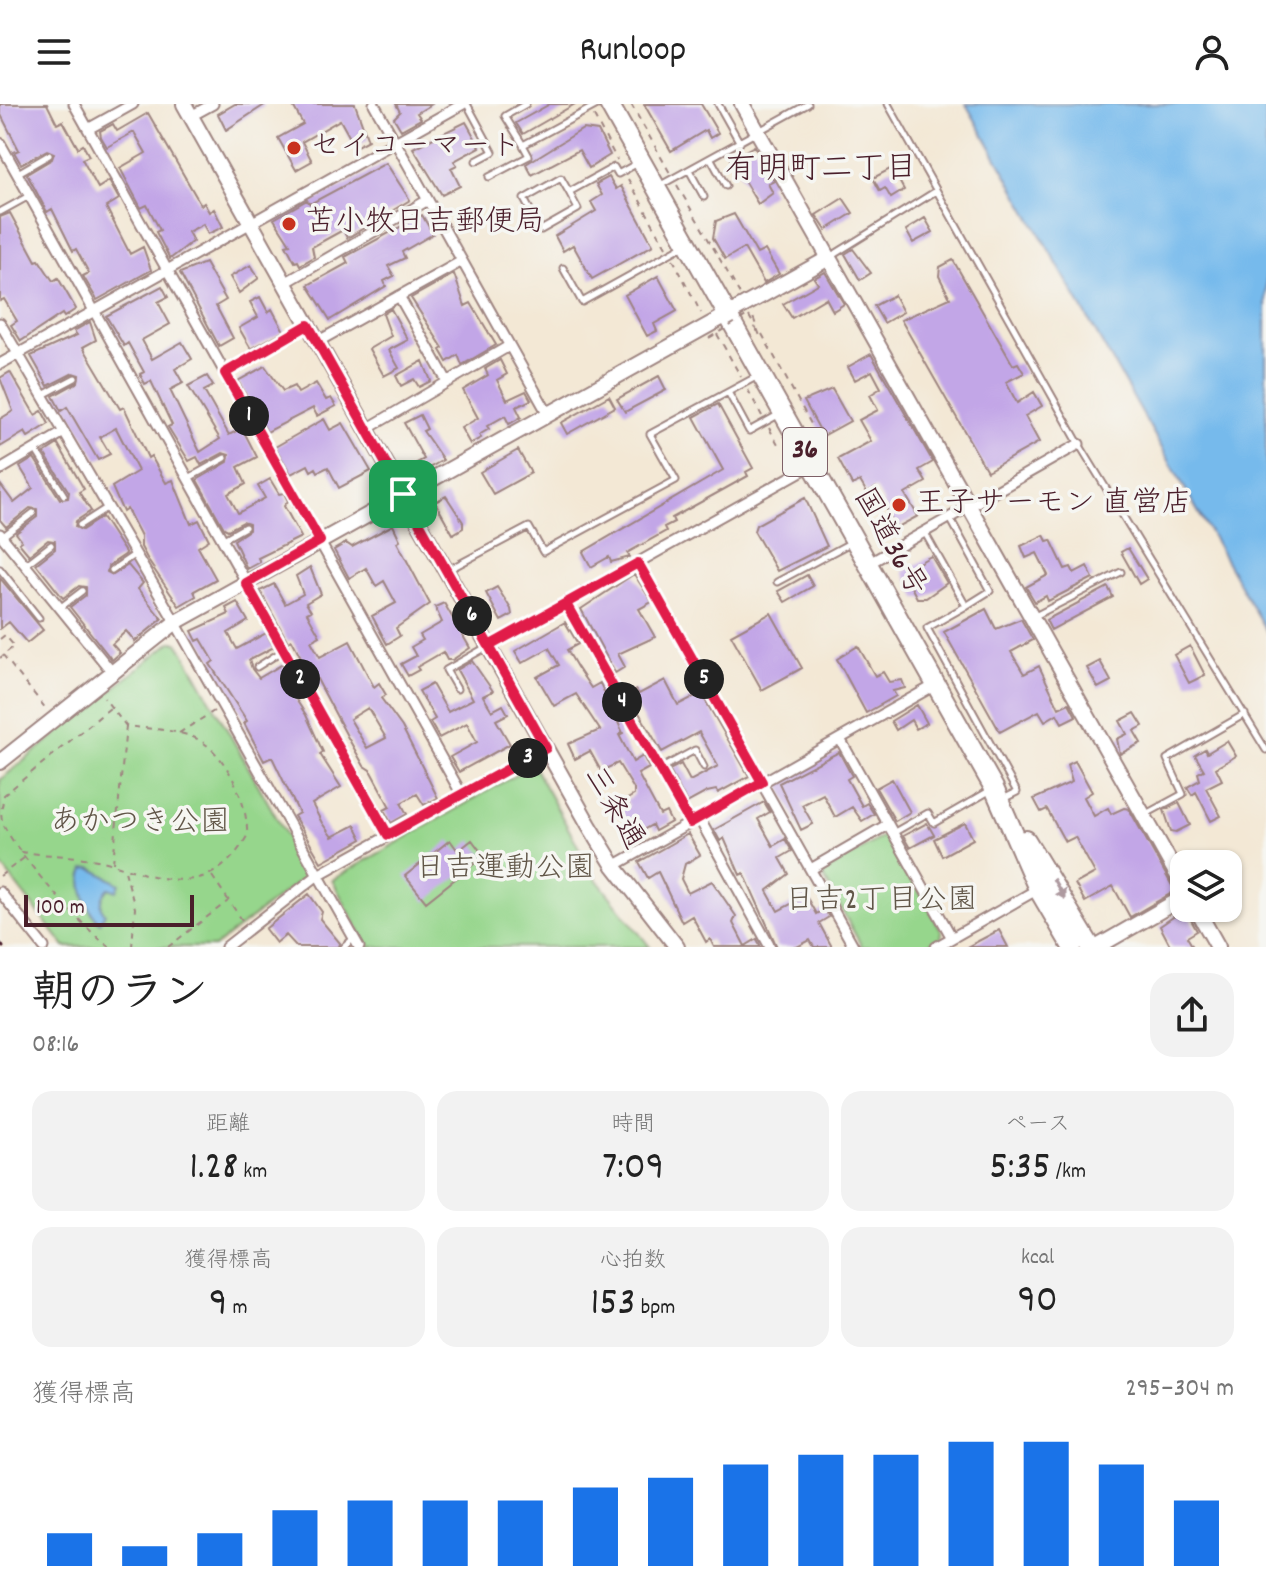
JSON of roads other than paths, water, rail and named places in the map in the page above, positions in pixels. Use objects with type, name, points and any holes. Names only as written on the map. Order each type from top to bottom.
[{"type":"highway","name":"国道36号","points":[[600,106],[641,161],[997,795],[1094,947]]},
{"type":"highway","name":"国道36号","points":[[997,795],[1038,889],[1072,947]]},
{"type":"street","points":[[74,104],[462,795]]},
{"type":"street","points":[[88,129],[133,104]]},
{"type":"street","points":[[188,110],[213,104]]},
{"type":"street","points":[[374,104],[548,414]]},
{"type":"street","points":[[0,364],[465,104]]},
{"type":"street","points":[[742,104],[1170,862]]},
{"type":"street","name":"三条通","points":[[188,110],[614,866],[677,947]]},
{"type":"street","points":[[0,143],[388,835]]},
{"type":"street","points":[[285,283],[428,200]]},
{"type":"street","points":[[0,762],[176,622],[548,414],[706,332],[727,314],[747,310],[829,258]]},
{"type":"street","points":[[317,342],[462,261]]},
{"type":"street","points":[[399,296],[447,381]]},
{"type":"street","points":[[0,323],[176,622],[356,943]]},
{"type":"street","points":[[367,429],[509,346]]},
{"type":"street","points":[[0,470],[64,432]]},
{"type":"street","points":[[868,564],[1079,444]]},
{"type":"street","points":[[489,646],[812,465]]},
{"type":"street","points":[[1,536],[112,672]]},
{"type":"street","points":[[638,563],[854,947]]},
{"type":"street","points":[[566,604],[660,770],[694,820],[770,947]]},
{"type":"street","points":[[614,866],[935,685]]},
{"type":"street","points":[[840,739],[952,938]]},
{"type":"street","points":[[226,947],[318,875],[546,748]]},
{"type":"street","points":[[811,869],[890,829]]},
{"type":"street","points":[[936,947],[1038,889]]},
{"type":"street","points":[[0,892],[44,947]]},
{"type":"street","points":[[1094,947],[1170,905]]},
{"type":"street","points":[[1204,922],[1218,947]]},
{"type":"lane","points":[[465,104],[493,152],[476,161]]},
{"type":"lane","points":[[489,177],[529,156],[505,116],[526,104]]},
{"type":"lane","points":[[523,145],[599,104]]},
{"type":"lane","points":[[718,104],[740,143]]},
{"type":"lane","points":[[656,188],[808,104]]},
{"type":"lane","points":[[888,104],[1079,444],[1266,750]]},
{"type":"lane","points":[[17,173],[49,155]]},
{"type":"lane","points":[[711,159],[726,186]]},
{"type":"lane","points":[[569,192],[614,167],[618,174],[641,161]]},
{"type":"lane","points":[[689,170],[704,197]]},
{"type":"lane","points":[[561,178],[569,192],[578,209],[541,230],[524,199],[561,178]]},
{"type":"lane","points":[[829,258],[936,191]]},
{"type":"lane","points":[[0,212],[29,196]]},
{"type":"lane","points":[[563,268],[582,302],[687,244]]},
{"type":"lane","points":[[225,373],[308,325]]},
{"type":"lane","points":[[447,571],[529,527],[543,552],[676,480],[650,434],[760,374]]},
{"type":"lane","points":[[43,395],[75,378]]},
{"type":"lane","points":[[728,392],[749,431],[782,413]]},
{"type":"lane","points":[[35,449],[64,495]]},
{"type":"lane","points":[[187,479],[225,458]]},
{"type":"lane","points":[[80,525],[108,507]]},
{"type":"lane","points":[[1,536],[33,513]]},
{"type":"lane","points":[[890,829],[928,813],[934,823],[997,795],[1017,792],[927,628],[990,591],[950,518]]},
{"type":"lane","points":[[222,540],[245,527]]},
{"type":"lane","points":[[925,533],[966,606]]},
{"type":"lane","points":[[777,582],[854,541]]},
{"type":"lane","points":[[25,565],[51,545]]},
{"type":"lane","points":[[112,570],[136,554]]},
{"type":"lane","points":[[0,569],[39,618]]},
{"type":"lane","points":[[1032,617],[1121,572]]},
{"type":"lane","points":[[60,608],[82,591]]},
{"type":"lane","points":[[457,689],[446,670],[489,646]]},
{"type":"lane","points":[[257,667],[284,650]]},
{"type":"lane","points":[[1144,815],[1183,794],[1167,759],[1245,714]]},
{"type":"lane","points":[[660,770],[695,750],[704,767]]},
{"type":"lane","points":[[344,947],[356,943]]},
{"type":"water","points":[[966,104],[1266,104],[1266,631]]},
{"type":"water","points":[[91,868],[120,884],[117,891],[109,888],[105,893],[102,904],[105,914],[100,923],[88,905],[83,890],[85,869]]},
{"type":"railway","points":[[0,943],[3,947]]},
{"type":"place","name":"セイコーマート","points":[[294,148]]},
{"type":"place","name":"苫小牧日吉郵便局","points":[[289,224]]},
{"type":"place","name":"王子サーモン 直営店","points":[[899,505]]},
{"type":"district","name":"有明町二丁目","points":[[821,171]]},
{"type":"park label","name":"あかつき公園","points":[[140,824]]},
{"type":"park label","name":"日吉運動公園","points":[[505,870]]},
{"type":"park label","name":"日吉2丁目公園","points":[[881,902]]}]
